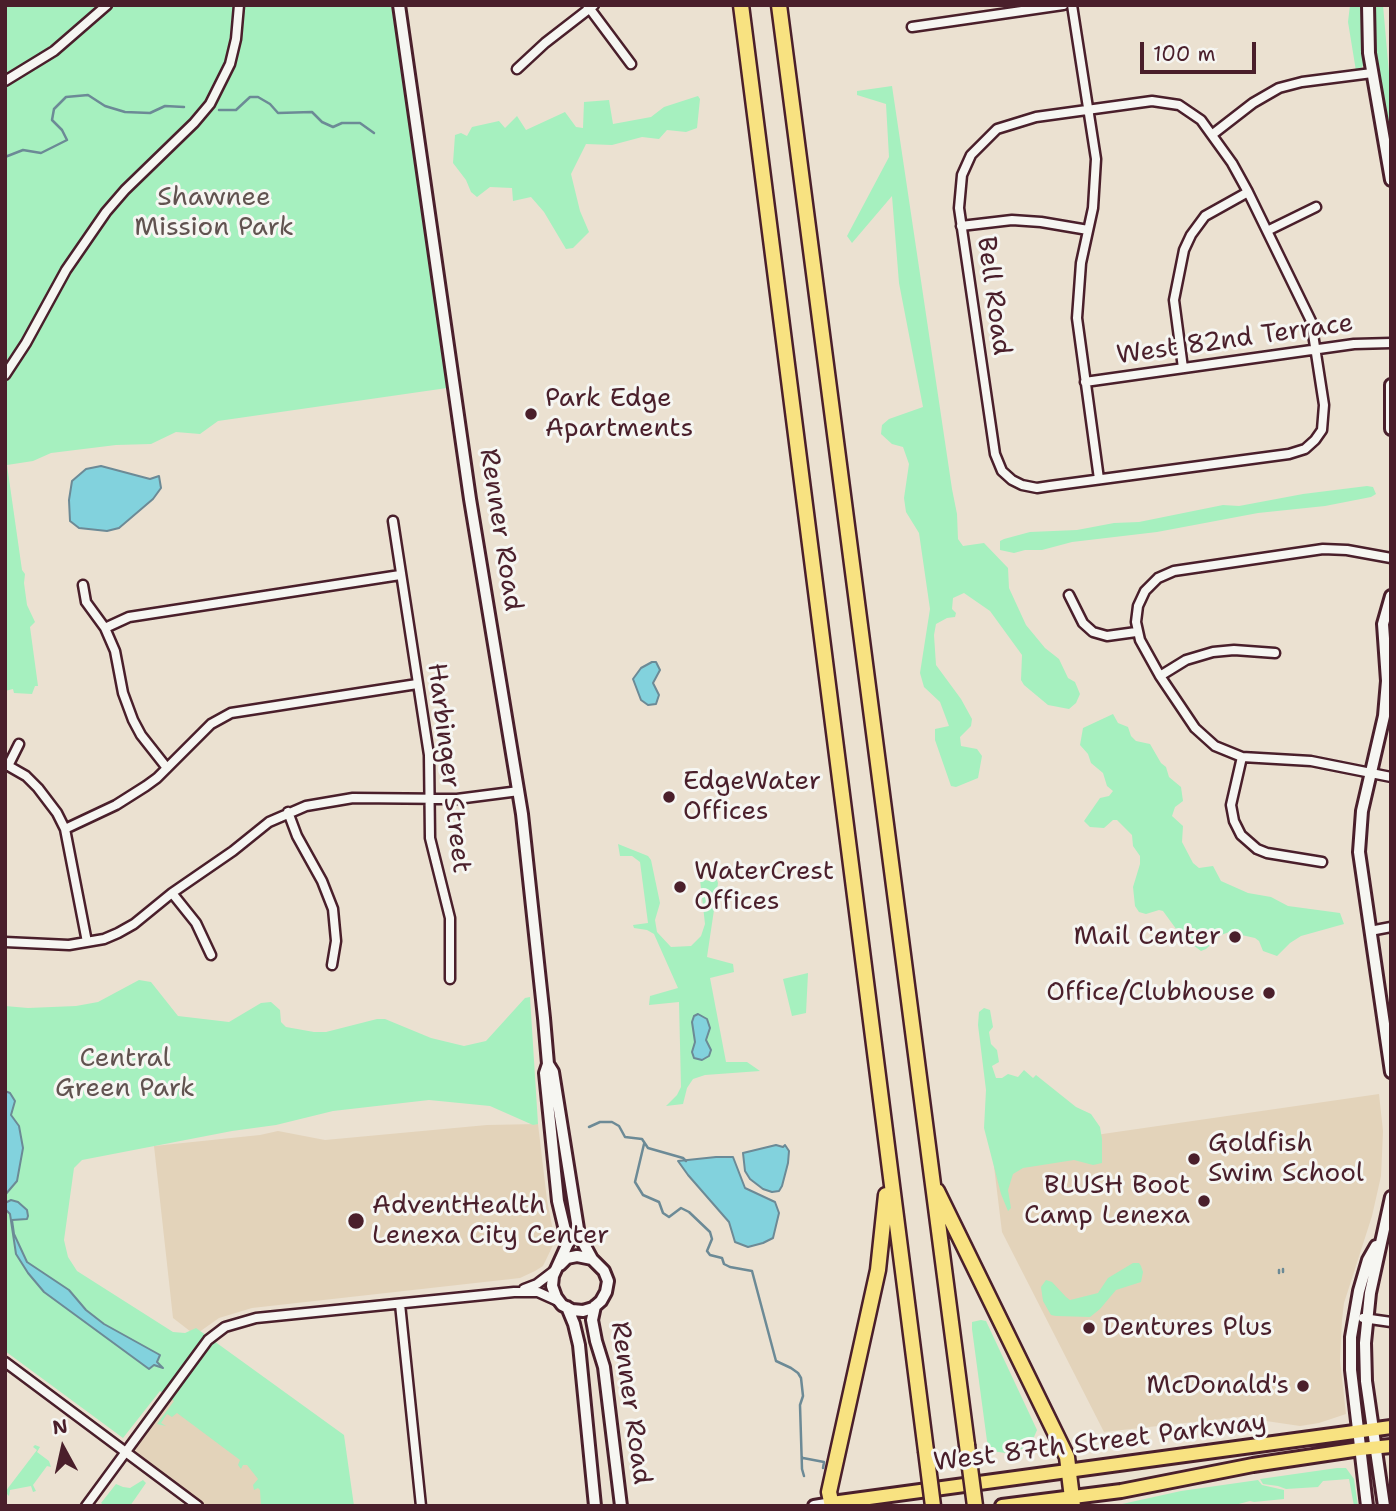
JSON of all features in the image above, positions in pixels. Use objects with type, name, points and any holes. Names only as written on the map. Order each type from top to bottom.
[{"type":"highway","points":[[741,5],[933,1506]]},
{"type":"highway","points":[[779,5],[975,1506]]},
{"type":"highway","points":[[832,1504],[829,1492],[878,1270],[888,1169]]},
{"type":"highway","points":[[932,1180],[1065,1455],[1073,1501]]},
{"type":"main road","name":"Renner Road","points":[[399,5],[470,499],[519,792],[548,1064],[545,1073],[558,1201],[568,1244],[552,1286],[575,1324],[595,1506]]},
{"type":"main road","points":[[1368,5],[1368,41],[1372,73],[1391,180]]},
{"type":"main road","points":[[1391,386],[1391,429]]},
{"type":"main road","points":[[1391,596],[1384,624],[1387,690],[1384,716],[1360,823],[1359,852],[1391,1072]]},
{"type":"main road","name":"Renner Road","points":[[548,1064],[553,1072],[578,1228],[592,1259],[604,1271],[607,1281],[607,1292],[595,1306],[583,1311],[563,1304]]},
{"type":"main road","points":[[1384,1506],[1366,1381],[1365,1343],[1380,1237],[1391,1197]]},
{"type":"main road","points":[[1368,1505],[1351,1370],[1352,1337],[1359,1291],[1368,1260],[1380,1237]]},
{"type":"main road","points":[[558,1267],[568,1258],[577,1256],[592,1259]]},
{"type":"main road","name":"Renner Road","points":[[595,1306],[592,1320],[604,1367],[622,1505]]},
{"type":"main road","name":"West 87th Street Parkway","points":[[814,1506],[1068,1469],[1188,1456],[1391,1427]]},
{"type":"main road","name":"West 87th Street Parkway","points":[[1002,1506],[1073,1501],[1192,1475],[1360,1448],[1391,1446]]},
{"type":"street","points":[[5,81],[54,51],[107,5]]},
{"type":"street","points":[[5,375],[66,270],[106,212],[194,123],[210,103],[230,64],[239,5]]},
{"type":"street","points":[[912,27],[1063,5]]},
{"type":"street","points":[[1072,5],[1096,159],[1094,197],[1078,287],[1079,345],[1098,480]]},
{"type":"street","points":[[517,69],[590,6],[631,64]]},
{"type":"street","points":[[1213,134],[1253,103],[1279,88],[1302,82],[1372,73]]},
{"type":"street","name":"Bell Road","points":[[1152,101],[1170,103],[1195,114],[1213,134],[1248,192],[1308,313],[1325,413],[1319,435],[1305,449],[1289,454],[1027,487],[1012,480],[1002,471],[995,454],[961,226],[959,190],[962,175],[971,155],[997,129],[1020,120],[1088,110],[1152,101]]},
{"type":"street","points":[[1183,368],[1174,300],[1184,250],[1205,216],[1248,192]]},
{"type":"street","points":[[1267,231],[1316,207]]},
{"type":"street","points":[[961,226],[1012,220],[1088,230]]},
{"type":"street","name":"West 82nd Terrace","points":[[1085,382],[1354,344],[1391,343]]},
{"type":"street","name":"Harbinger Street","points":[[393,521],[429,755],[432,847],[450,918],[450,979]]},
{"type":"street","points":[[1391,558],[1348,550],[1323,549],[1174,571],[1158,578],[1145,591],[1138,606],[1136,632],[1160,676],[1202,735],[1225,752],[1242,757],[1311,761],[1391,777]]},
{"type":"street","points":[[105,628],[129,617],[400,575]]},
{"type":"street","points":[[83,586],[86,603],[105,628],[115,651],[123,693],[130,712],[141,735],[167,768]]},
{"type":"street","points":[[1069,595],[1083,622],[1093,632],[1107,636],[1136,632]]},
{"type":"street","points":[[1160,676],[1186,660],[1213,652],[1234,650],[1275,653]]},
{"type":"street","points":[[65,829],[125,800],[167,768],[211,724],[231,713],[417,684]]},
{"type":"street","points":[[19,744],[7,765],[26,776],[47,799],[65,829],[87,942]]},
{"type":"street","points":[[1242,757],[1231,805],[1233,819],[1241,835],[1263,852],[1322,862]]},
{"type":"street","points":[[5,942],[69,945],[104,939],[134,924],[172,892],[233,851],[252,834],[288,812],[322,802],[354,798],[482,797],[519,792]]},
{"type":"street","points":[[288,812],[333,909],[336,941],[332,965]]},
{"type":"street","points":[[172,892],[196,923],[211,955]]},
{"type":"street","points":[[1370,931],[1391,927]]},
{"type":"street","points":[[518,1292],[537,1284],[558,1267]]},
{"type":"street","points":[[86,1506],[208,1340],[225,1327],[256,1318],[518,1292],[538,1292],[563,1304]]},
{"type":"street","points":[[400,1304],[421,1506]]},
{"type":"street","points":[[1355,1317],[1391,1322]]},
{"type":"street","points":[[6,1364],[198,1506]]},
{"type":"shaded area","points":[[1379,1094],[1383,1131],[1381,1176],[1372,1216],[1344,1303],[1342,1320],[1340,1360],[1346,1414],[1300,1426],[1239,1417],[1104,1432],[1002,1232],[992,1150]]},
{"type":"shaded area","name":"AdventHealth Lenexa City Center","points":[[538,1124],[555,1241],[543,1266],[535,1271],[520,1278],[252,1308],[219,1318],[195,1335],[173,1318],[154,1146],[278,1131],[325,1140],[487,1125]]},
{"type":"shaded area","points":[[168,1395],[264,1468],[269,1506],[196,1506],[127,1452]]},
{"type":"green space","name":"Shawnee Mission Park","points":[[5,5],[391,5],[414,144],[447,388],[218,421],[200,434],[176,432],[151,444],[116,445],[51,453],[33,461],[7,465],[22,570],[25,574],[27,605],[35,622],[30,627],[38,686],[35,686],[32,694],[14,693],[13,689],[5,691]]},
{"type":"green space","points":[[1350,5],[1361,5],[1364,63],[1361,69],[1356,71],[1348,22]]},
{"type":"green space","points":[[1373,5],[1383,5],[1391,96],[1391,142],[1376,58]]},
{"type":"green space","points":[[892,86],[957,514],[958,539],[963,546],[984,543],[1008,568],[1009,588],[1026,625],[1045,648],[1059,659],[1080,694],[1069,709],[1048,705],[1024,685],[1021,680],[1022,655],[990,611],[964,593],[953,598],[952,609],[956,613],[955,617],[936,624],[936,665],[972,719],[971,726],[960,737],[961,746],[977,749],[982,756],[978,778],[956,787],[951,786],[935,740],[935,729],[949,726],[940,702],[924,687],[920,673],[930,609],[919,533],[906,512],[904,498],[909,464],[903,447],[892,444],[881,434],[882,425],[889,419],[923,407],[899,283],[892,196],[852,243],[847,236],[889,157],[886,104],[857,95],[857,91]]},
{"type":"green space","points":[[698,96],[697,128],[686,132],[667,130],[659,139],[642,137],[612,145],[586,144],[571,174],[580,211],[589,232],[573,248],[566,249],[544,212],[531,197],[513,201],[512,188],[490,187],[477,197],[453,163],[455,135],[461,133],[467,136],[472,127],[499,121],[505,128],[517,116],[526,130],[565,112],[576,127],[583,128],[584,102],[609,100],[613,124],[651,117],[664,107]]},
{"type":"green space","points":[[1373,487],[1376,494],[1325,506],[1258,513],[1157,532],[1072,542],[1042,550],[1014,553],[1000,550],[1000,541],[1030,532],[1077,530],[1114,523],[1139,522],[1223,505],[1239,506]]},
{"type":"green space","points":[[1113,714],[1118,723],[1128,727],[1136,741],[1150,744],[1166,767],[1169,777],[1181,787],[1183,801],[1175,807],[1172,816],[1183,826],[1182,842],[1193,863],[1199,868],[1213,866],[1221,881],[1248,893],[1271,897],[1288,906],[1340,913],[1344,924],[1301,936],[1277,956],[1263,951],[1255,938],[1237,934],[1235,930],[1221,935],[1201,951],[1182,937],[1163,911],[1146,914],[1139,912],[1135,906],[1133,887],[1140,856],[1133,846],[1132,835],[1117,820],[1104,828],[1090,827],[1084,821],[1100,798],[1109,796],[1113,791],[1107,786],[1103,773],[1091,763],[1088,754],[1080,745],[1083,728]]},
{"type":"green space","points":[[618,844],[648,856],[651,860],[660,903],[655,920],[657,932],[671,947],[691,946],[701,936],[705,924],[700,879],[710,881],[716,877],[718,883],[707,957],[733,964],[734,972],[710,978],[726,1062],[747,1062],[760,1071],[705,1075],[693,1079],[687,1088],[683,1104],[666,1106],[681,1087],[679,1002],[649,1005],[650,996],[678,988],[654,934],[634,928],[633,925],[648,923],[640,862],[632,856],[620,856]]},
{"type":"green space","points":[[808,973],[806,1013],[792,1016],[783,979]]},
{"type":"green space","name":"Central Green Park","points":[[139,980],[151,982],[178,1016],[229,1022],[261,1003],[271,1002],[280,1010],[281,1022],[286,1027],[326,1032],[385,1019],[431,1038],[464,1046],[486,1041],[525,998],[530,997],[538,1124],[533,1125],[490,1106],[429,1100],[333,1111],[276,1125],[82,1160],[74,1168],[64,1240],[68,1257],[77,1271],[173,1332],[185,1333],[196,1328],[344,1435],[354,1506],[261,1506],[260,1490],[254,1490],[253,1485],[258,1479],[247,1465],[243,1465],[241,1469],[238,1465],[240,1460],[177,1413],[172,1417],[167,1414],[161,1423],[166,1426],[157,1424],[174,1401],[160,1391],[123,1438],[5,1351],[5,1006],[76,1006],[98,1002]]},
{"type":"green space","points":[[984,1008],[990,1010],[993,1027],[989,1032],[991,1044],[997,1050],[999,1062],[992,1066],[996,1078],[1008,1074],[1018,1077],[1024,1070],[1033,1078],[1036,1075],[1076,1107],[1091,1114],[1100,1127],[1102,1139],[1102,1163],[1093,1165],[1074,1160],[1023,1168],[1013,1174],[1008,1190],[1011,1208],[1008,1211],[984,1128],[986,1090],[978,1025],[979,1012]]},
{"type":"green space","points":[[1133,1263],[1139,1263],[1141,1266],[1141,1282],[1116,1290],[1090,1317],[1051,1315],[1043,1301],[1041,1287],[1046,1280],[1052,1282],[1070,1300],[1098,1293],[1108,1278]]},
{"type":"green space","points":[[986,1321],[1037,1430],[1031,1444],[1012,1454],[992,1451],[987,1441],[972,1329],[972,1322]]},
{"type":"green space","points":[[33,1447],[40,1447],[37,1452],[49,1461],[51,1467],[47,1466],[33,1485],[36,1491],[33,1492],[31,1486],[10,1490],[9,1496],[5,1492],[37,1450]]},
{"type":"green space","points":[[1346,1468],[1354,1479],[1358,1506],[1354,1506],[1349,1479],[1323,1481],[1318,1487],[1286,1489],[1263,1484],[1260,1479]]},
{"type":"green space","points":[[143,1480],[146,1483],[130,1506],[105,1506],[101,1503],[116,1484],[130,1488]]},
{"type":"green space","points":[[1258,1480],[1262,1485],[1284,1490],[1284,1499],[1250,1501],[1231,1506],[1113,1506],[1181,1491]]},
{"type":"water","points":[[101,466],[150,479],[159,476],[161,488],[153,499],[119,528],[107,531],[79,528],[70,521],[72,481],[86,469]]},
{"type":"water","points":[[656,662],[660,670],[653,683],[659,695],[656,704],[648,705],[641,700],[633,679],[641,668]]},
{"type":"water","points":[[698,1014],[707,1019],[710,1028],[706,1040],[711,1050],[709,1056],[702,1060],[694,1058],[692,1052],[695,1042],[692,1022]]},
{"type":"water","points":[[5,1091],[10,1093],[15,1101],[11,1115],[19,1126],[23,1148],[17,1181],[5,1195]]},
{"type":"water","points":[[785,1145],[789,1151],[788,1163],[782,1186],[779,1191],[772,1192],[750,1179],[745,1171],[743,1153]]},
{"type":"water","points":[[733,1157],[745,1188],[775,1202],[779,1213],[773,1238],[748,1247],[735,1242],[729,1222],[678,1161]]},
{"type":"water","points":[[11,1200],[27,1210],[27,1219],[12,1220],[14,1234],[27,1262],[69,1290],[86,1310],[104,1324],[160,1355],[157,1362],[163,1368],[154,1365],[149,1369],[44,1292],[16,1254],[10,1214],[5,1209],[5,1203]]},
{"type":"waterway","points":[[5,157],[23,150],[41,153],[67,140],[52,120],[54,109],[66,97],[88,95],[105,106],[125,112],[150,113],[165,106],[184,107]]},
{"type":"waterway","points":[[219,110],[236,110],[250,97],[258,97],[278,113],[312,112],[322,122],[333,127],[342,123],[360,123],[374,133]]},
{"type":"waterway","points":[[589,1127],[600,1122],[612,1122],[619,1126],[625,1137],[642,1139],[648,1148],[686,1161]]},
{"type":"waterway","points":[[644,1144],[635,1182],[643,1195],[659,1202],[663,1213],[669,1217],[681,1208],[689,1212],[710,1232],[712,1239],[707,1251],[710,1255],[722,1258],[724,1264],[730,1267],[752,1271],[776,1361],[791,1368],[801,1378],[804,1476]]},
{"type":"waterway","points":[[803,1458],[824,1462],[823,1468]]},
{"type":"place","name":"Park Edge Apartments","points":[[531,414]]},
{"type":"place","name":"EdgeWater Offices","points":[[669,797]]},
{"type":"place","name":"WaterCrest Offices","points":[[680,887]]},
{"type":"place","name":"Mail Center","points":[[1235,937]]},
{"type":"place","name":"Office/Clubhouse","points":[[1269,993]]},
{"type":"place","name":"Goldfish Swim School","points":[[1194,1159]]},
{"type":"place","name":"BLUSH Boot Camp Lenexa","points":[[1204,1201]]},
{"type":"place","name":"AdventHealth Lenexa City Center","points":[[356,1221]]},
{"type":"place","name":"Dentures Plus","points":[[1089,1328]]},
{"type":"place","name":"McDonald's","points":[[1303,1386]]}]
